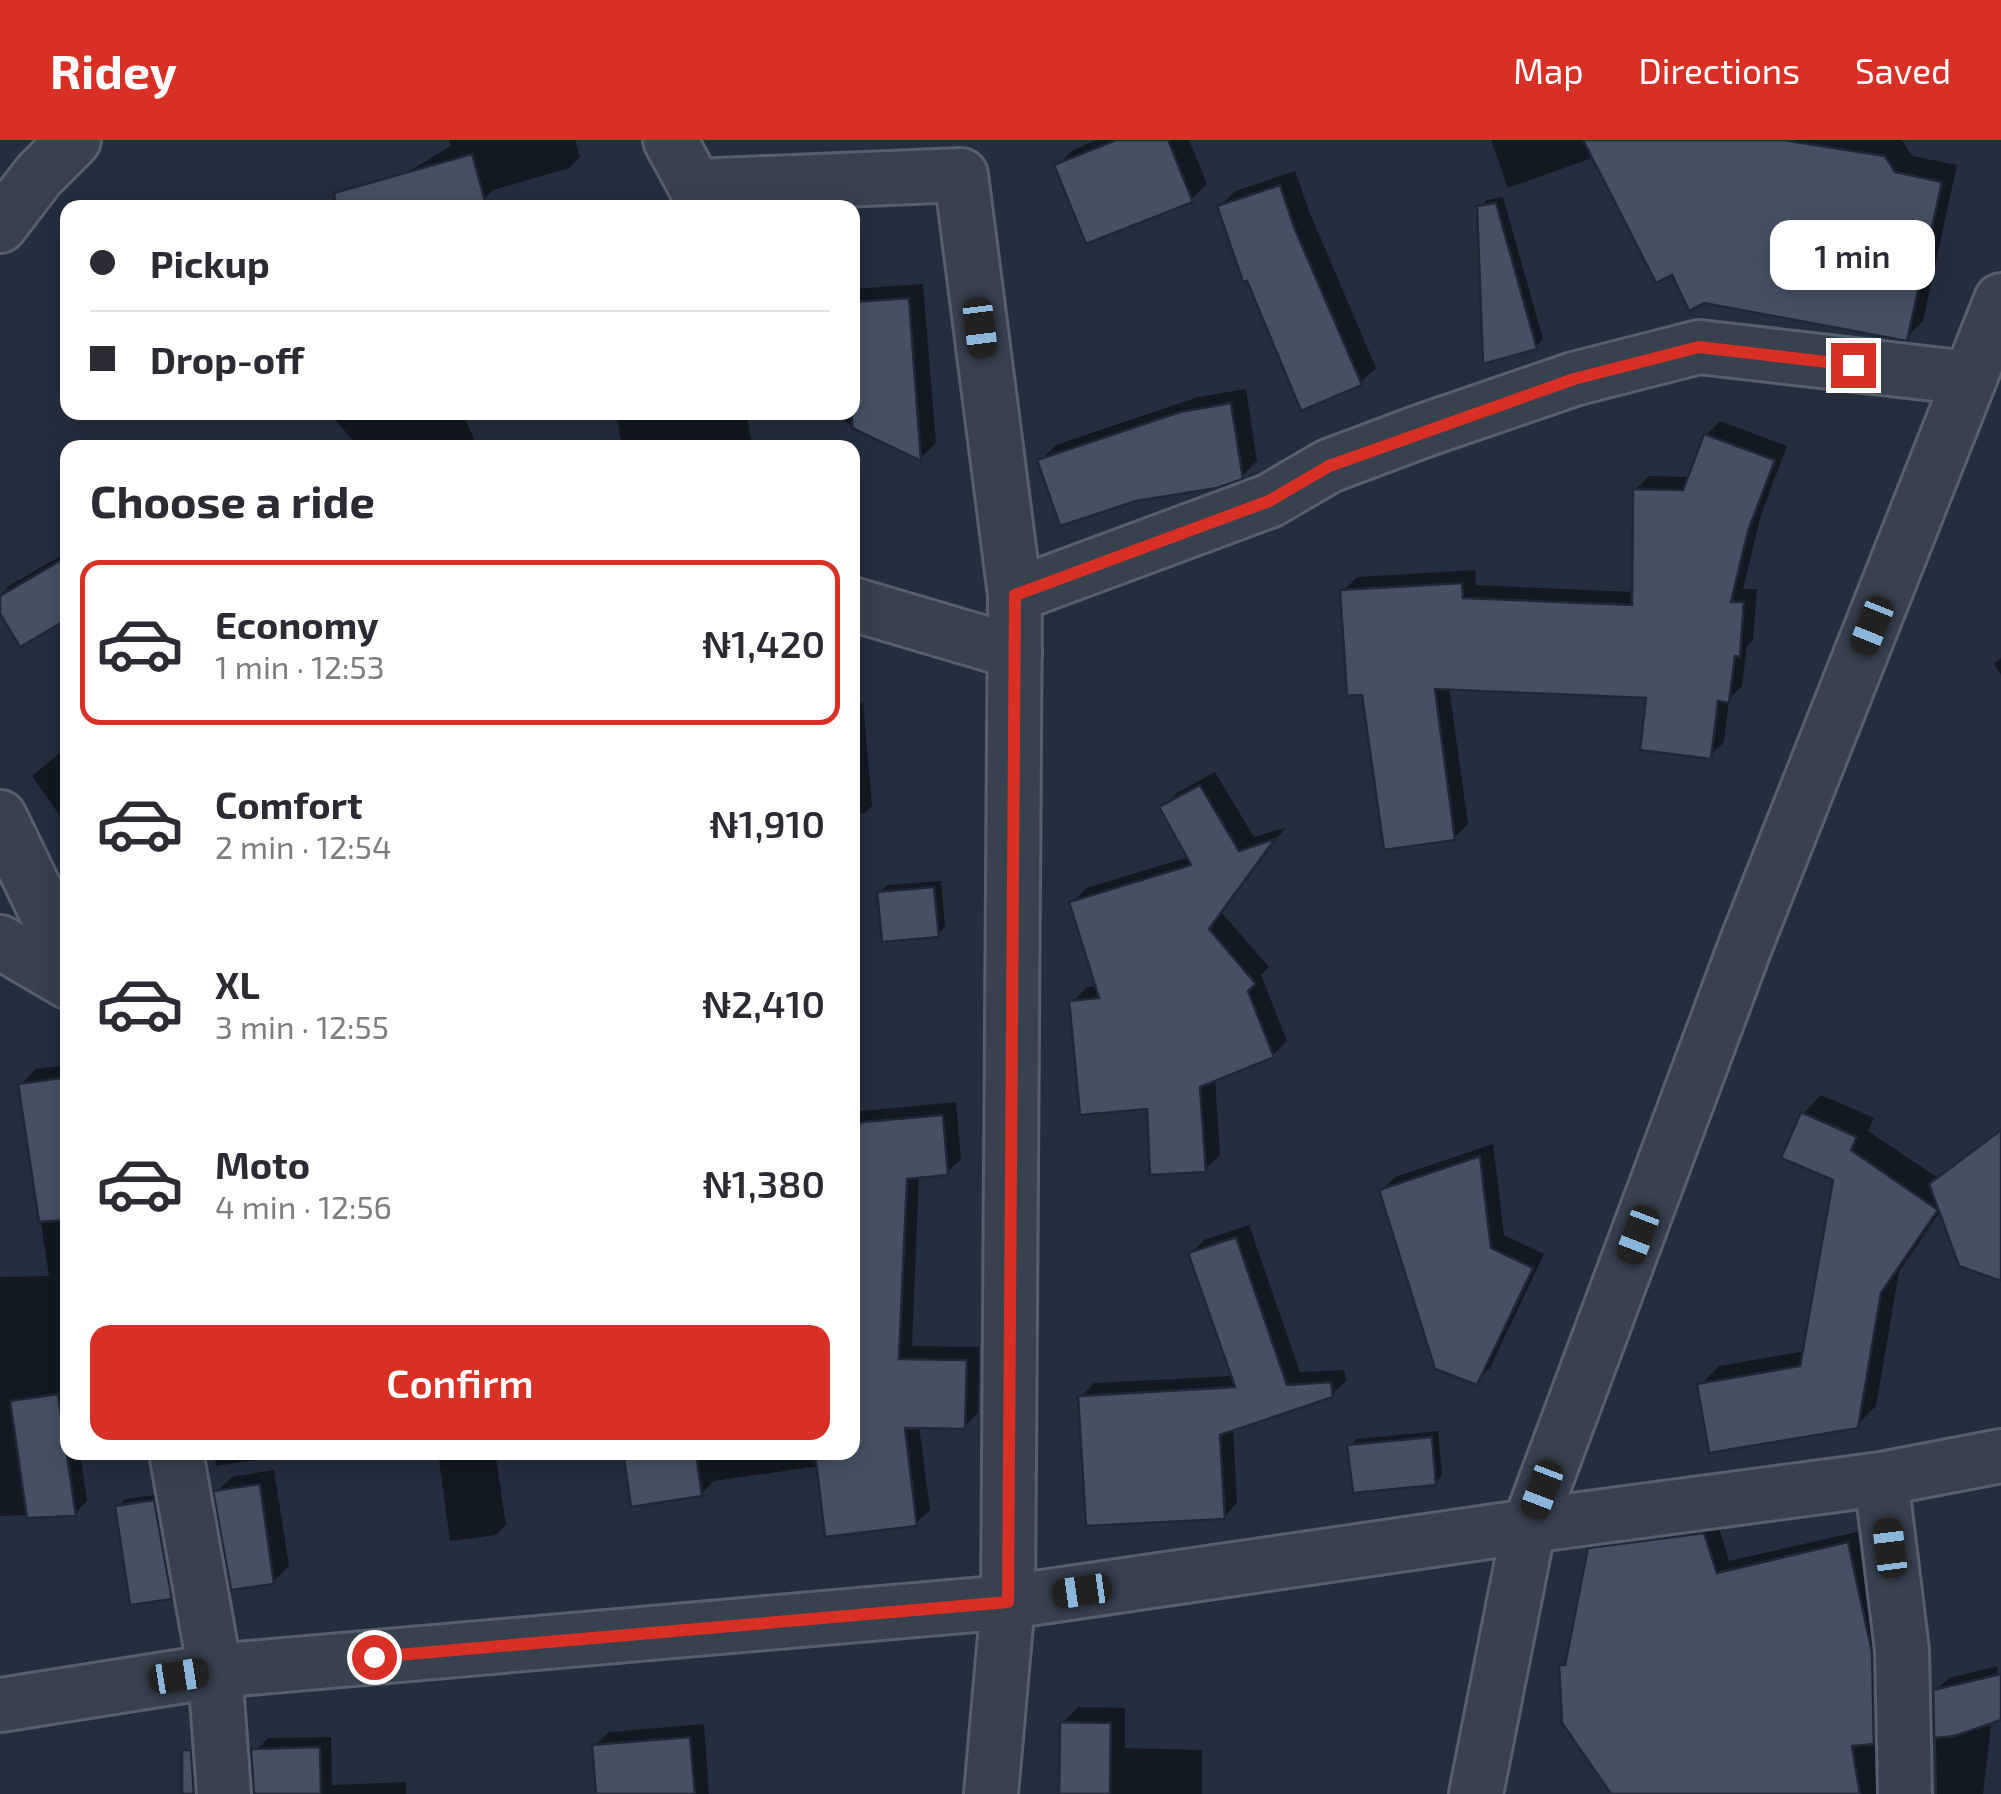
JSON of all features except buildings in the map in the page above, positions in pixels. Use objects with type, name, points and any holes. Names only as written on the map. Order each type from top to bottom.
[{"type":"street","points":[[0,226],[38,174],[74,140]]},
{"type":"street","points":[[670,140],[695,186],[962,158],[1015,595],[1008,1602],[991,1794]]},
{"type":"street","points":[[1476,1794],[1528,1526],[1746,944],[2001,300]]},
{"type":"street","points":[[1015,595],[1269,501],[1329,466],[1425,430],[1574,379],[1699,347],[1969,378]]},
{"type":"street","points":[[860,606],[1015,652]]},
{"type":"street","points":[[0,817],[60,941]]},
{"type":"street","points":[[0,942],[60,977]]},
{"type":"street","points":[[0,1704],[215,1670],[1008,1602],[1881,1479],[2001,1456]]},
{"type":"street","points":[[177,1460],[215,1670],[224,1794]]},
{"type":"street","points":[[1881,1479],[1902,1650],[1906,1794]]},
{"type":"route","points":[[374,1657],[1008,1602],[1015,595],[1269,501],[1329,466],[1574,379],[1699,347],[1853,365]]}]
